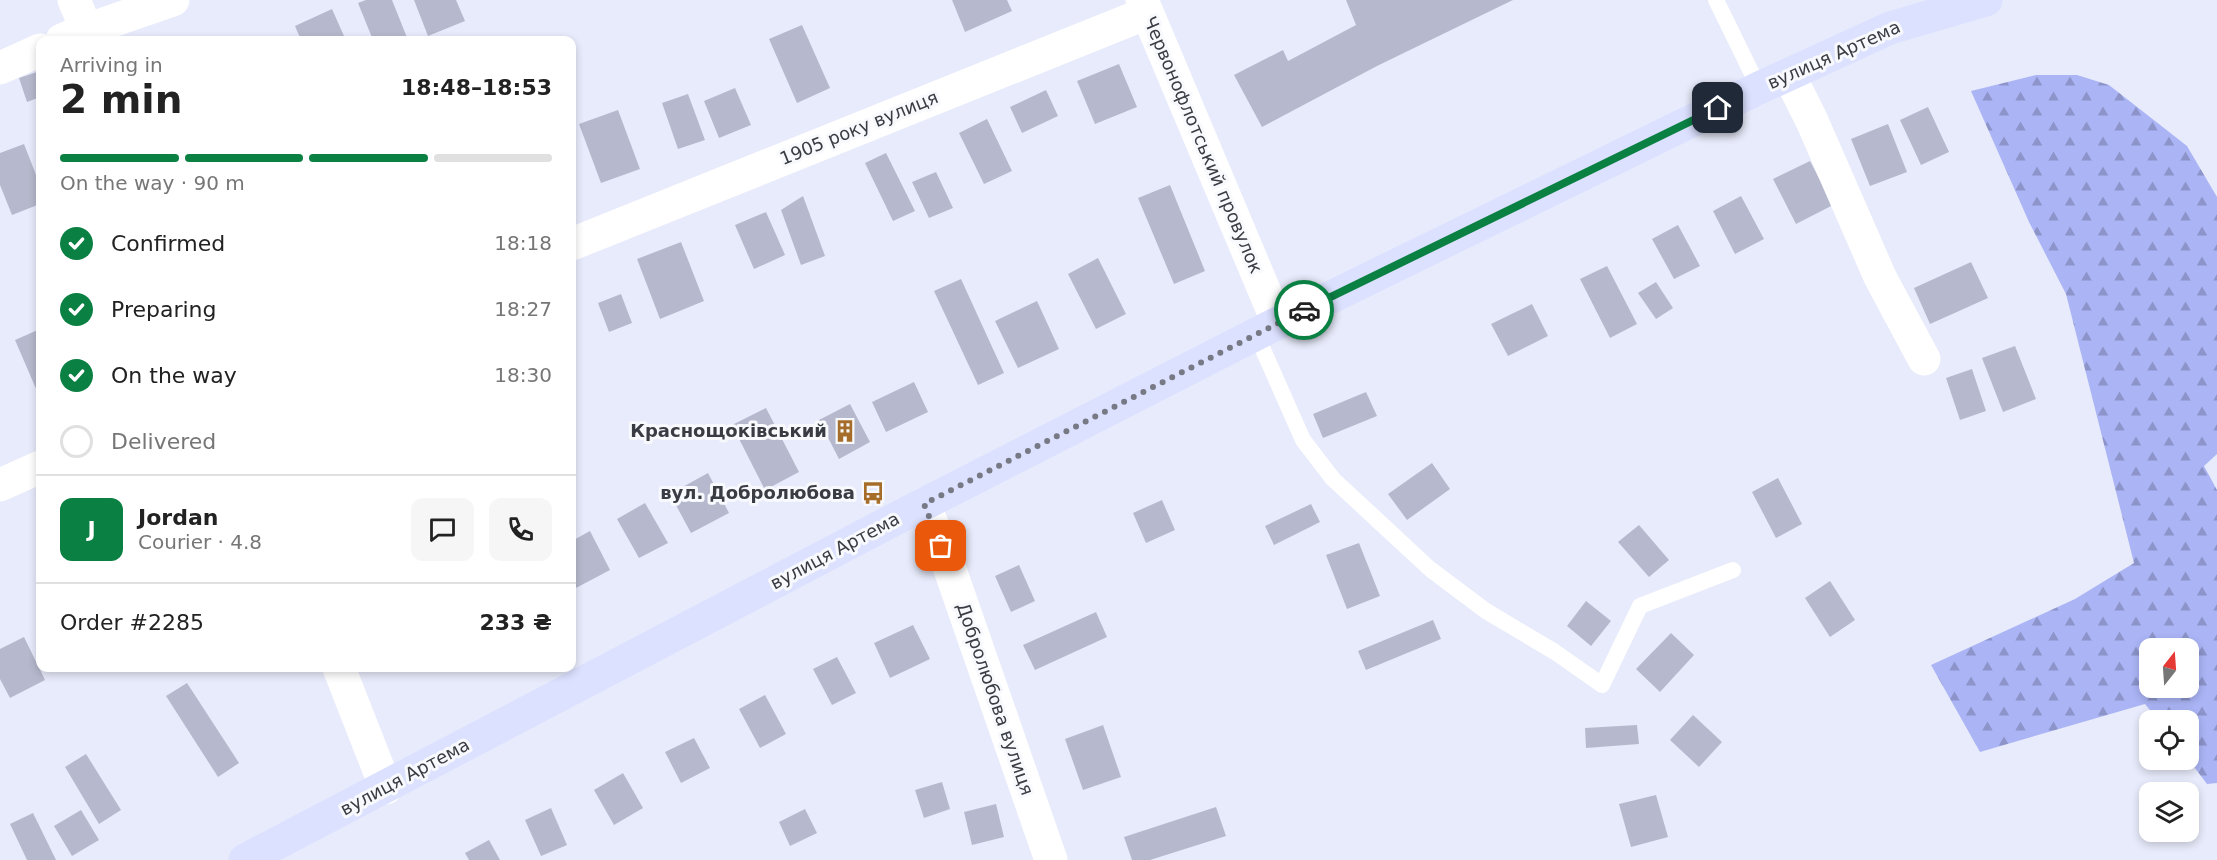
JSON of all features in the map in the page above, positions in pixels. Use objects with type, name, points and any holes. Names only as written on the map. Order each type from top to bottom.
[{"type":"main road","name":"вулиця Артема","points":[[245,860],[924,504],[1267,328],[1759,88],[1890,28],[1986,0]]},
{"type":"street","points":[[74,0],[80,36]]},
{"type":"street","points":[[83,36],[174,0]]},
{"type":"street","name":"1905 року вулиця","points":[[576,242],[1144,7]]},
{"type":"street","name":"Червонофлотський провулок","points":[[1144,7],[1267,328]]},
{"type":"street","points":[[0,68],[36,52]]},
{"type":"street","points":[[1789,75],[1812,121],[1880,278],[1924,360]]},
{"type":"street","points":[[0,485],[36,469]]},
{"type":"street","name":"Добролюбова вулиця","points":[[924,504],[946,558],[1052,860]]},
{"type":"street","points":[[341,672],[386,788]]},
{"type":"lane","points":[[1716,0],[1759,88]]},
{"type":"lane","points":[[1267,328],[1303,440],[1333,479],[1430,569],[1486,611],[1556,652],[1602,686],[1640,606],[1733,570]]},
{"type":"green space","points":[[2036,75],[2077,75],[2109,85],[2187,146],[2217,197],[2217,454],[2204,466],[2217,490],[2217,783],[2207,784],[2196,770],[2199,770],[2199,710],[2150,710],[2145,704],[1980,752],[1931,665],[2075,599],[2134,563],[2066,294],[2029,222],[1971,91]]},
{"type":"building","points":[[366,0],[392,0],[406,36],[371,36],[358,3]]},
{"type":"building","points":[[414,0],[456,0],[465,21],[428,36]]},
{"type":"building","points":[[952,0],[1007,0],[1012,11],[965,32]]},
{"type":"building","points":[[1346,0],[1513,0],[1377,66],[1262,127],[1234,75],[1283,50],[1288,61],[1356,25]]},
{"type":"building","points":[[332,9],[344,36],[299,36],[295,26]]},
{"type":"building","points":[[802,25],[830,88],[797,103],[769,39]]},
{"type":"building","points":[[1119,64],[1137,107],[1095,124],[1077,81]]},
{"type":"building","points":[[36,72],[36,99],[27,102],[19,78]]},
{"type":"building","points":[[735,88],[751,125],[719,138],[704,101]]},
{"type":"building","points":[[1046,90],[1058,116],[1022,133],[1010,107]]},
{"type":"building","points":[[688,94],[705,140],[678,149],[662,103]]},
{"type":"building","points":[[1928,107],[1949,152],[1921,165],[1900,120]]},
{"type":"building","points":[[618,110],[640,169],[601,183],[579,124]]},
{"type":"building","points":[[987,119],[1012,171],[984,184],[959,133]]},
{"type":"building","points":[[1888,124],[1907,172],[1870,186],[1851,139]]},
{"type":"building","points":[[24,144],[36,175],[36,206],[12,215],[0,185],[0,153]]},
{"type":"building","points":[[886,153],[915,211],[893,221],[865,163]]},
{"type":"building","points":[[1810,161],[1833,205],[1796,224],[1773,179]]},
{"type":"building","points":[[936,172],[953,208],[929,218],[912,182]]},
{"type":"building","points":[[1170,185],[1205,271],[1174,284],[1138,198]]},
{"type":"building","points":[[803,196],[825,256],[801,265],[781,210]]},
{"type":"building","points":[[1741,196],[1764,239],[1735,254],[1713,211]]},
{"type":"building","points":[[766,212],[785,255],[754,269],[735,225]]},
{"type":"building","points":[[1678,225],[1700,266],[1674,279],[1652,239]]},
{"type":"building","points":[[681,242],[704,301],[660,319],[637,259]]},
{"type":"building","points":[[1098,258],[1126,314],[1096,329],[1068,274]]},
{"type":"building","points":[[1971,262],[1988,298],[1930,324],[1914,288]]},
{"type":"building","points":[[1607,266],[1637,324],[1610,338],[1580,279]]},
{"type":"building","points":[[961,279],[1004,373],[978,385],[934,291]]},
{"type":"building","points":[[1656,282],[1673,308],[1656,319],[1638,293]]},
{"type":"building","points":[[621,294],[632,323],[609,332],[598,303]]},
{"type":"building","points":[[1037,301],[1059,349],[1018,368],[995,321]]},
{"type":"building","points":[[1532,304],[1548,336],[1508,356],[1491,324]]},
{"type":"building","points":[[36,331],[36,389],[15,340]]},
{"type":"building","points":[[2015,346],[2036,399],[2003,412],[1982,358]]},
{"type":"building","points":[[1972,369],[1986,411],[1960,420],[1946,378]]},
{"type":"building","points":[[914,382],[928,412],[886,432],[872,402]]},
{"type":"building","points":[[1366,392],[1377,416],[1323,438],[1313,414]]},
{"type":"building","name":"Краснощоківський","points":[[850,404],[870,442],[839,459],[819,420]]},
{"type":"building","points":[[766,408],[799,472],[765,490],[732,425]]},
{"type":"building","points":[[1432,463],[1450,489],[1407,520],[1388,494]]},
{"type":"building","points":[[708,473],[729,513],[691,533],[670,494]]},
{"type":"building","points":[[1778,478],[1802,524],[1776,538],[1752,492]]},
{"type":"building","points":[[1162,500],[1175,530],[1146,543],[1133,513]]},
{"type":"building","points":[[645,503],[668,543],[639,558],[617,519]]},
{"type":"building","points":[[1311,504],[1320,522],[1274,545],[1265,526]]},
{"type":"building","points":[[1639,525],[1669,560],[1649,577],[1618,542]]},
{"type":"building","points":[[590,531],[610,570],[576,588],[576,539]]},
{"type":"building","points":[[1359,543],[1380,596],[1347,609],[1326,555]]},
{"type":"building","points":[[1019,565],[1035,601],[1011,612],[995,576]]},
{"type":"building","points":[[1830,581],[1855,620],[1830,637],[1805,598]]},
{"type":"building","points":[[1586,601],[1611,621],[1591,646],[1567,626]]},
{"type":"building","points":[[1096,612],[1107,637],[1035,670],[1023,645]]},
{"type":"building","points":[[1433,620],[1441,639],[1366,670],[1358,651]]},
{"type":"building","points":[[913,625],[930,659],[890,678],[874,643]]},
{"type":"building","points":[[1671,633],[1694,655],[1660,692],[1636,669]]},
{"type":"building","points":[[24,637],[36,662],[36,672],[41,672],[45,680],[10,698],[0,679],[0,649]]},
{"type":"building","points":[[837,657],[856,693],[832,705],[813,669]]},
{"type":"building","points":[[187,683],[239,763],[218,777],[166,696]]},
{"type":"building","points":[[765,695],[786,734],[760,748],[739,709]]},
{"type":"building","points":[[1693,715],[1722,742],[1699,767],[1670,740]]},
{"type":"building","points":[[1103,725],[1121,777],[1083,790],[1065,739]]},
{"type":"building","points":[[1637,725],[1639,744],[1586,748],[1585,728]]},
{"type":"building","points":[[694,738],[710,768],[681,783],[665,752]]},
{"type":"building","points":[[86,754],[121,810],[99,824],[65,767]]},
{"type":"building","points":[[623,773],[643,808],[614,825],[594,790]]},
{"type":"building","points":[[942,782],[950,809],[924,818],[915,790]]},
{"type":"building","points":[[1656,795],[1668,837],[1631,847],[1619,804]]},
{"type":"building","points":[[996,804],[1004,837],[972,845],[964,812]]},
{"type":"building","points":[[1216,807],[1226,836],[1150,860],[1132,860],[1124,837]]},
{"type":"building","points":[[551,808],[567,845],[541,856],[525,820]]},
{"type":"building","points":[[805,809],[817,833],[790,846],[779,822]]},
{"type":"building","points":[[81,810],[99,840],[72,856],[54,826]]},
{"type":"building","points":[[33,813],[56,860],[27,860],[10,824]]},
{"type":"building","points":[[489,840],[500,860],[469,860],[465,853]]},
{"type":"way so far","points":[[941,546],[924,504],[1304,310]]},
{"type":"place","name":"Краснощоківський","points":[[845,431]]},
{"type":"place","name":"вул. Добролюбова","points":[[873,493]]},
{"type":"route","points":[[1304,310],[1718,108]]}]
